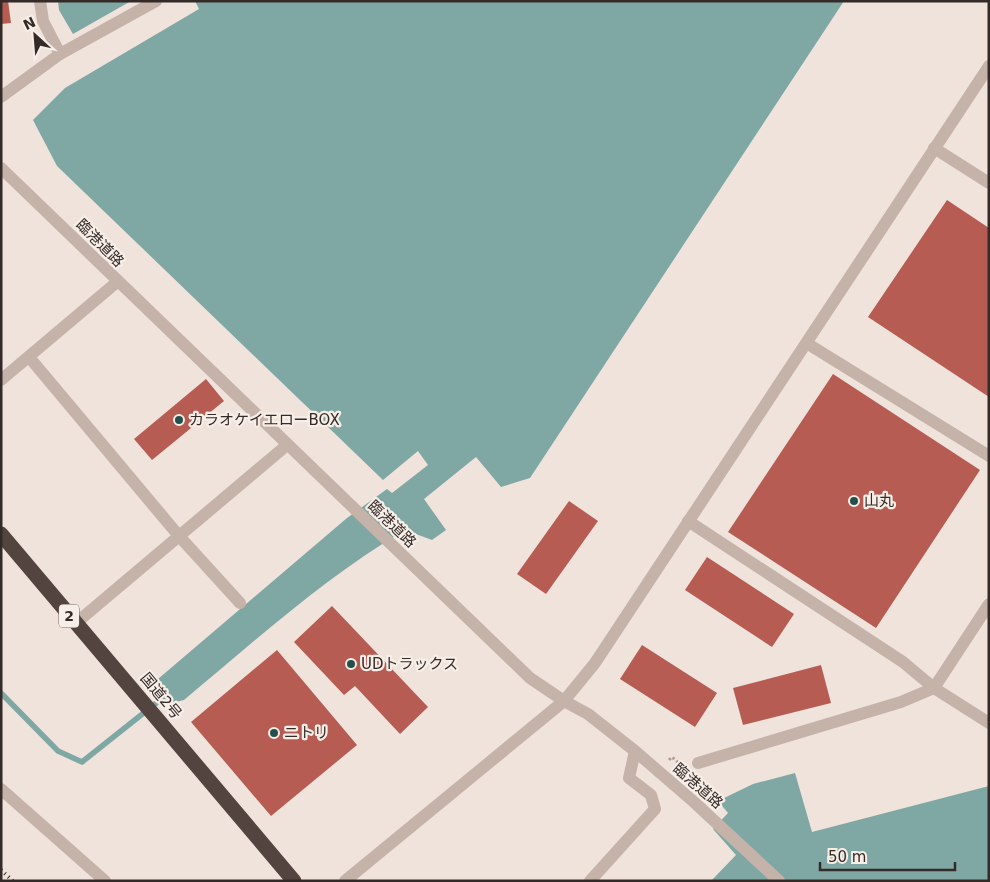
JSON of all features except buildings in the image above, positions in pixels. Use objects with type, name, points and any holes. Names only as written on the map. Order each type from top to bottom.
[{"type":"highway","name":"国道2号","points":[[1,534],[294,881]]},
{"type":"street","points":[[40,1],[43,21],[60,54]]},
{"type":"street","points":[[1,97],[60,54],[156,1]]},
{"type":"street","points":[[345,881],[564,701],[595,663],[688,521],[808,344],[989,66]]},
{"type":"street","points":[[934,148],[989,183]]},
{"type":"street","name":"臨港道路","points":[[1,168],[117,282],[530,678],[564,701],[588,714],[635,751],[658,773],[694,802],[779,881]]},
{"type":"street","points":[[1,380],[117,282]]},
{"type":"street","points":[[808,344],[989,456]]},
{"type":"street","points":[[29,357],[179,536],[240,603]]},
{"type":"street","points":[[76,623],[287,445]]},
{"type":"street","points":[[688,521],[903,662],[934,688],[989,723]]},
{"type":"street","points":[[698,764],[900,702],[934,688],[989,604]]},
{"type":"street","points":[[590,881],[655,810],[651,795],[629,778],[635,751]]},
{"type":"street","points":[[1,788],[105,881]]},
{"type":"path","points":[[658,773],[672,757],[690,773],[698,764]]},
{"type":"water","points":[[58,1],[131,1],[73,34],[59,10]]},
{"type":"water","points":[[195,1],[844,1],[530,478],[501,487],[476,457],[424,499],[446,530],[432,540],[405,530],[375,548],[291,610],[184,700],[172,703],[157,688],[158,679],[347,518],[387,489],[392,493],[428,465],[418,451],[383,480],[57,166],[33,120],[65,88],[199,9]]},
{"type":"water","points":[[795,773],[812,832],[989,786],[989,881],[711,881],[736,855],[713,829],[728,813],[718,801],[753,784]]},
{"type":"waterway","points":[[1,693],[58,751],[82,762],[165,696]]},
{"type":"railway","points":[[1,870],[13,881]]},
{"type":"place","name":"カラオケイエローBOX","points":[[179,420]]},
{"type":"place","name":"山丸","points":[[854,501]]},
{"type":"place","name":"UDトラックス","points":[[351,664]]},
{"type":"place","name":"ニトリ","points":[[274,733]]}]
